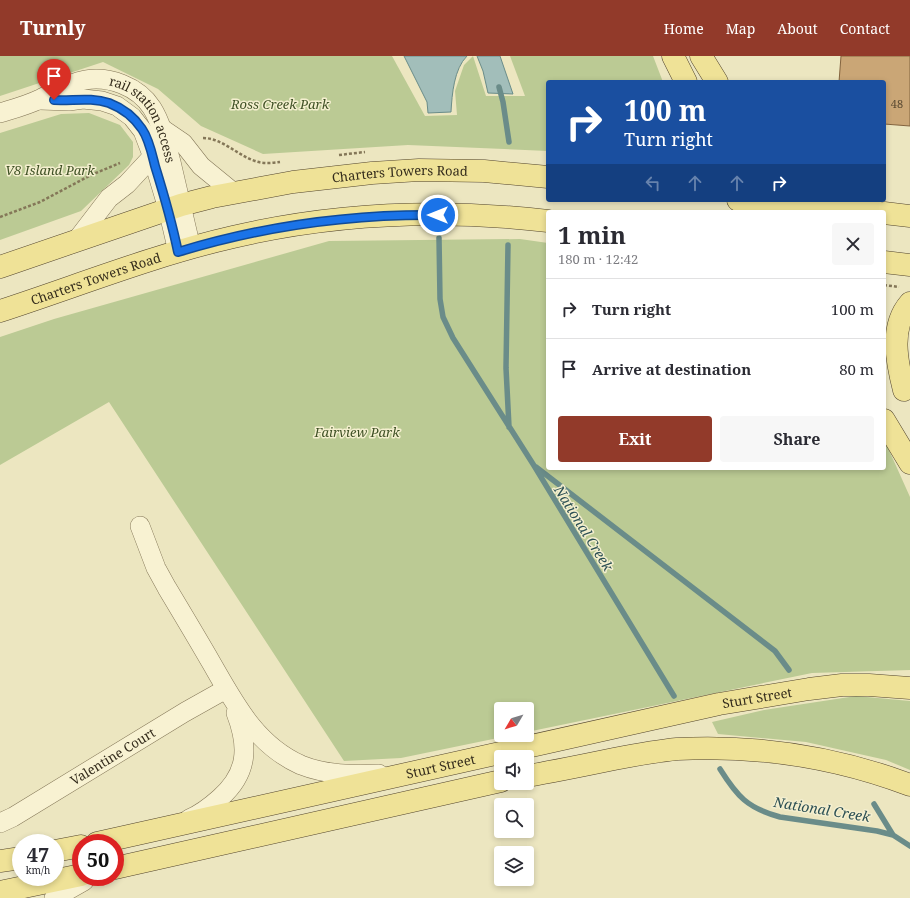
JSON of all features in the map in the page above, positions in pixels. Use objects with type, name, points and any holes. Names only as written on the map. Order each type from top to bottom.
[{"type":"main road","points":[[673,56],[685,80]]},
{"type":"main road","points":[[701,56],[716,80]]},
{"type":"main road","name":"Charters Towers Road","points":[[0,267],[175,207],[234,193],[293,182],[372,173],[419,170],[484,171],[546,177]]},
{"type":"main road","points":[[747,203],[852,210]]},
{"type":"main road","points":[[886,213],[910,216]]},
{"type":"main road","name":"Charters Towers Road","points":[[0,312],[185,250],[266,230],[348,218],[391,215],[454,215],[546,220]]},
{"type":"main road","points":[[886,262],[910,265]]},
{"type":"main road","points":[[907,396],[898,361],[897,332],[901,315],[910,303]]},
{"type":"main road","points":[[886,360],[907,396]]},
{"type":"main road","points":[[886,423],[910,463]]},
{"type":"main road","name":"Sturt Street","points":[[124,837],[719,704],[842,685],[869,685],[908,689]]},
{"type":"main road","points":[[534,775],[650,752],[676,750],[742,750],[811,757],[851,766],[910,785]]},
{"type":"main road","name":"Sturt Street","points":[[124,867],[494,783]]},
{"type":"main road","points":[[0,861],[12,859]]},
{"type":"main road","points":[[0,892],[72,880]]},
{"type":"main road","points":[[34,898],[72,884]]},
{"type":"street","name":"rail station access","points":[[0,113],[39,100],[65,85],[83,80],[95,79],[126,86],[140,95],[152,107],[161,128],[175,207]]},
{"type":"street","points":[[39,100],[69,101],[83,99],[102,101],[117,106],[132,117],[143,130],[175,207],[185,250]]},
{"type":"street","points":[[161,128],[183,143],[208,173],[234,193]]},
{"type":"street","points":[[76,240],[109,198],[127,184],[152,154]]},
{"type":"street","points":[[140,526],[156,568],[167,588],[226,689],[246,721],[259,736],[278,751],[311,768],[339,774],[411,772]]},
{"type":"street","points":[[171,826],[197,816],[213,804],[232,786],[242,766],[244,754],[242,732],[226,689]]},
{"type":"street","name":"Valentine Court","points":[[0,823],[13,817],[185,712],[226,689]]},
{"type":"street","points":[[54,898],[74,886]]},
{"type":"path","points":[[183,143],[204,138],[215,140],[255,161],[266,163],[284,162]]},
{"type":"path","points":[[336,155],[366,152]]},
{"type":"path","points":[[0,217],[40,202],[98,172],[133,157],[152,154]]},
{"type":"green space","name":"Ross Creek Park","points":[[0,56],[392,56],[425,116],[457,115],[455,91],[464,65],[473,56],[486,96],[525,96],[510,56],[653,56],[662,80],[546,80],[546,151],[408,145],[263,154],[201,126],[158,89],[103,62],[0,96]]},
{"type":"green space","name":"V8 Island Park","points":[[89,113],[120,125],[133,142],[133,157],[129,165],[81,211],[0,240],[0,133],[61,114]]},
{"type":"green space","name":"Fairview Park","points":[[520,239],[546,243],[546,470],[886,470],[886,443],[910,497],[910,670],[812,673],[534,731],[534,702],[494,702],[494,739],[401,758],[344,761],[109,402],[0,465],[0,337],[54,319],[329,241]]},
{"type":"green space","points":[[856,696],[910,701],[910,770],[886,760],[806,742],[718,734],[712,722],[764,710]]},
{"type":"water","points":[[404,56],[467,56],[459,68],[454,82],[451,112],[428,113],[427,102]]},
{"type":"water","points":[[477,56],[500,56],[513,94],[488,93],[483,71]]},
{"type":"building","points":[[841,56],[910,56],[910,126],[886,124],[886,80],[839,80]]},
{"type":"waterway","points":[[499,87],[503,102],[509,142]]},
{"type":"waterway","name":"National Creek","points":[[439,238],[440,299],[443,317],[453,338],[533,464],[674,696]]},
{"type":"waterway","points":[[508,245],[506,368],[509,427]]},
{"type":"waterway","points":[[536,467],[775,651],[789,670]]},
{"type":"waterway","name":"National Creek","points":[[720,769],[738,794],[759,810],[780,817],[877,831],[893,835],[910,846]]},
{"type":"waterway","points":[[874,804],[893,835]]},
{"type":"route","points":[[54,100],[69,101],[83,99],[102,101],[117,106],[132,117],[143,130],[168,209],[178,252],[233,237],[266,230],[319,222],[391,215],[438,215]]}]
